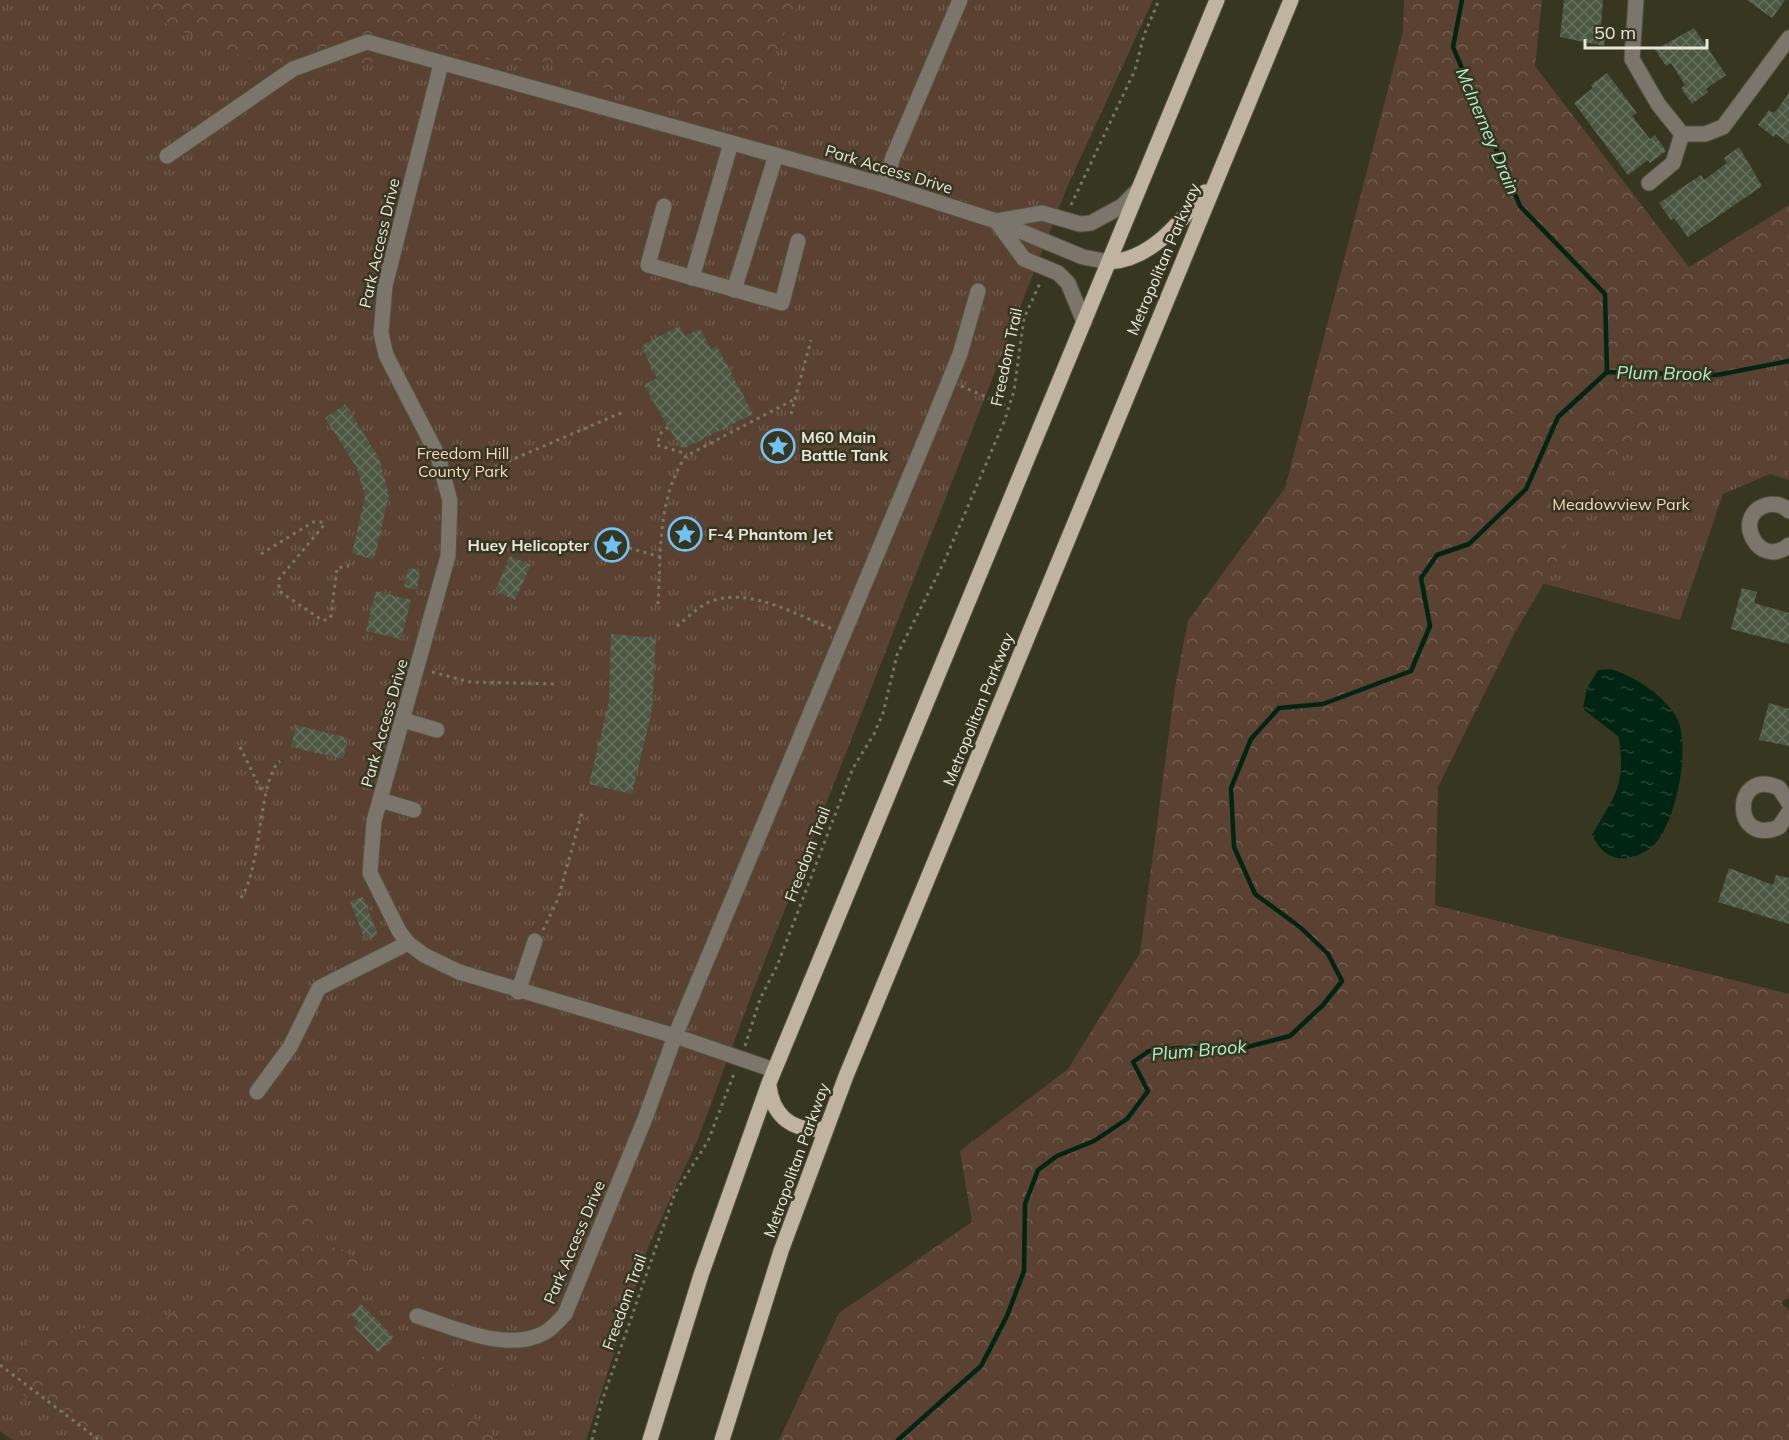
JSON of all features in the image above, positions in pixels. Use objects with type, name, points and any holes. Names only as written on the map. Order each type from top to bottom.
[{"type":"main road","points":[[650,1440],[701,1275],[771,1077],[1217,0]]},
{"type":"main road","name":"Metropolitan Parkway","points":[[722,1440],[768,1290],[825,1129],[1291,0]]},
{"type":"main road","points":[[1108,262],[1131,258],[1160,240],[1178,225],[1215,181]]},
{"type":"main road","points":[[771,1077],[771,1102],[785,1121],[803,1128],[825,1129]]},
{"type":"street","points":[[884,185],[893,157],[960,0]]},
{"type":"street","points":[[1635,0],[1632,59],[1658,104],[1682,134]]},
{"type":"street","points":[[1682,134],[1705,134],[1723,126],[1789,39]]},
{"type":"street","points":[[167,156],[294,69],[368,42],[441,64]]},
{"type":"street","name":"Park Access Drive","points":[[771,1077],[740,1057],[675,1036],[518,992],[459,972],[424,955],[408,943],[399,931],[369,873],[374,821],[448,556],[450,501],[438,456],[386,355],[381,333],[380,310],[441,64],[884,185],[996,221],[1083,257],[1108,262]]},
{"type":"street","points":[[1649,183],[1673,163],[1682,134]]},
{"type":"street","points":[[692,278],[731,143]]},
{"type":"street","points":[[734,290],[776,155]]},
{"type":"street","name":"Park Access Drive","points":[[996,221],[1042,213],[1080,224],[1091,223],[1122,206],[1138,190]]},
{"type":"street","points":[[664,206],[648,265],[782,303],[798,241]]},
{"type":"street","points":[[996,221],[1024,259],[1058,273],[1068,283],[1084,322]]},
{"type":"street","name":"Park Access Drive","points":[[417,1316],[483,1335],[516,1341],[544,1333],[565,1314],[646,1116],[675,1036],[845,635],[949,379],[978,291]]},
{"type":"street","points":[[1789,511],[1771,504],[1756,510],[1749,524],[1752,539],[1763,550],[1789,556]]},
{"type":"street","points":[[1771,552],[1789,545]]},
{"type":"street","points":[[403,720],[437,730]]},
{"type":"street","points":[[1789,803],[1784,789],[1764,784],[1750,790],[1743,804],[1743,811],[1750,825],[1764,831],[1779,827],[1789,814]]},
{"type":"street","points":[[380,800],[414,810]]},
{"type":"street","points":[[518,992],[535,941]]},
{"type":"street","points":[[257,1092],[290,1047],[319,988],[408,943]]},
{"type":"path","points":[[1070,209],[1094,153],[1135,70],[1142,42],[1159,0]]},
{"type":"path","name":"Freedom Trail","points":[[592,1440],[605,1391],[675,1193],[708,1141],[760,999],[777,966],[853,768],[874,734],[883,713],[897,655],[945,560],[1009,407],[1024,318],[1042,277]]},
{"type":"path","points":[[791,414],[812,340]]},
{"type":"path","points":[[949,379],[979,396],[1009,407]]},
{"type":"path","points":[[658,604],[664,521],[675,476],[689,454],[795,399]]},
{"type":"path","points":[[455,484],[623,412]]},
{"type":"path","points":[[668,427],[660,434],[657,445],[689,454]]},
{"type":"path","points":[[261,554],[314,522],[323,522],[324,525],[318,535],[279,579],[278,585],[279,591],[322,620],[327,620],[331,615],[337,568],[349,566]]},
{"type":"path","points":[[629,548],[661,557]]},
{"type":"path","points":[[677,626],[705,604],[732,596],[748,598],[793,613],[845,635]]},
{"type":"path","points":[[418,669],[470,682],[555,684]]},
{"type":"path","points":[[240,747],[260,788],[267,791]]},
{"type":"path","points":[[241,898],[249,886],[256,862],[267,791],[275,764],[280,761]]},
{"type":"path","points":[[535,941],[558,899],[582,812]]},
{"type":"path","points":[[0,1365],[99,1440]]},
{"type":"green space","name":"Freedom Hill County Park","points":[[0,0],[1153,0],[1068,185],[751,996],[698,1139],[649,1245],[586,1440],[13,1440],[0,1431]]},
{"type":"green space","points":[[147,0],[800,0],[768,68],[789,93],[806,122],[787,131],[759,136],[610,90],[540,60],[503,61],[474,58],[418,45],[354,68],[281,71],[198,39],[149,15]]},
{"type":"green space","points":[[1404,0],[1542,0],[1535,66],[1689,267],[1789,205],[1789,361],[1717,375],[1624,447],[1514,634],[1438,787],[1435,905],[1789,994],[1789,1297],[1781,1303],[1789,1310],[1789,1440],[779,1440],[839,1313],[972,1222],[960,1151],[1068,1069],[1140,953],[1175,687],[1188,621],[1285,488],[1403,31]]},
{"type":"green space","name":"Meadowview Park","points":[[1789,361],[1789,480],[1770,474],[1723,494],[1680,620],[1437,555],[1717,375]]},
{"type":"green space","points":[[304,1204],[319,1219],[318,1242],[343,1250],[363,1264],[361,1315],[377,1337],[402,1351],[439,1361],[471,1415],[499,1440],[83,1440],[22,1394],[11,1379],[29,1342],[99,1324],[170,1315],[213,1297],[237,1269],[248,1221],[282,1205]]},
{"type":"water","points":[[1611,669],[1638,681],[1668,705],[1680,725],[1682,740],[1680,777],[1665,829],[1648,849],[1627,858],[1610,856],[1598,845],[1592,835],[1617,790],[1620,780],[1621,754],[1619,737],[1583,709],[1587,688],[1598,670]]},
{"type":"building","points":[[1564,0],[1603,0],[1601,26],[1606,26],[1604,46],[1560,37]]},
{"type":"building","points":[[1747,0],[1785,0],[1772,18]]},
{"type":"building","points":[[1694,28],[1726,75],[1706,89],[1708,92],[1692,104],[1681,88],[1685,85],[1671,63],[1666,66],[1655,50]]},
{"type":"building","points":[[1607,73],[1637,113],[1632,116],[1650,139],[1655,135],[1666,151],[1650,163],[1648,160],[1628,175],[1574,103],[1593,88],[1591,85]]},
{"type":"building","points":[[1789,93],[1789,144],[1776,134],[1774,137],[1758,125],[1769,110],[1773,113],[1777,110]]},
{"type":"building","points":[[1739,147],[1762,186],[1688,237],[1674,218],[1671,220],[1659,203],[1701,175],[1704,180],[1727,163],[1724,158]]},
{"type":"building","points":[[679,326],[685,336],[700,329],[711,349],[717,346],[753,414],[685,448],[680,447],[644,385],[657,378],[641,346]]},
{"type":"building","points":[[345,404],[379,458],[389,495],[374,560],[352,553],[365,497],[357,468],[325,418]]},
{"type":"building","points":[[510,556],[531,565],[515,600],[495,591]]},
{"type":"building","points":[[408,568],[420,570],[417,590],[404,587]]},
{"type":"building","points":[[1742,588],[1757,592],[1754,603],[1789,613],[1789,644],[1731,629]]},
{"type":"building","points":[[376,591],[411,600],[401,639],[366,631]]},
{"type":"building","points":[[611,634],[656,638],[652,710],[632,794],[589,784],[609,701]]},
{"type":"building","points":[[1769,703],[1789,709],[1789,746],[1759,740]]},
{"type":"building","points":[[296,725],[348,738],[343,759],[291,747]]},
{"type":"building","points":[[1729,868],[1773,885],[1776,875],[1789,878],[1789,924],[1718,902]]},
{"type":"building","points":[[363,897],[378,935],[365,940],[350,901]]},
{"type":"building","points":[[361,1304],[394,1337],[378,1352],[354,1327],[359,1323],[351,1315]]},
{"type":"waterway","name":"McInerney Drain","points":[[1462,0],[1453,47],[1520,206],[1605,294],[1607,372]]},
{"type":"waterway","name":"Plum Brook","points":[[898,1440],[981,1366],[1007,1316],[1024,1271],[1025,1204],[1038,1170],[1057,1156],[1094,1141],[1127,1119],[1148,1091],[1133,1062],[1149,1051],[1180,1048],[1239,1049],[1290,1036],[1323,1005],[1342,981],[1328,954],[1300,927],[1255,894],[1234,847],[1231,788],[1251,739],[1279,708],[1323,704],[1411,671],[1430,626],[1421,578],[1437,555],[1469,544],[1526,489],[1558,417],[1607,372],[1717,375],[1789,361]]},
{"type":"place","name":"M60 Main Battle Tank","points":[[778,446]]},
{"type":"place","name":"F-4 Phantom Jet","points":[[685,534]]},
{"type":"place","name":"Huey Helicopter","points":[[612,545]]}]
